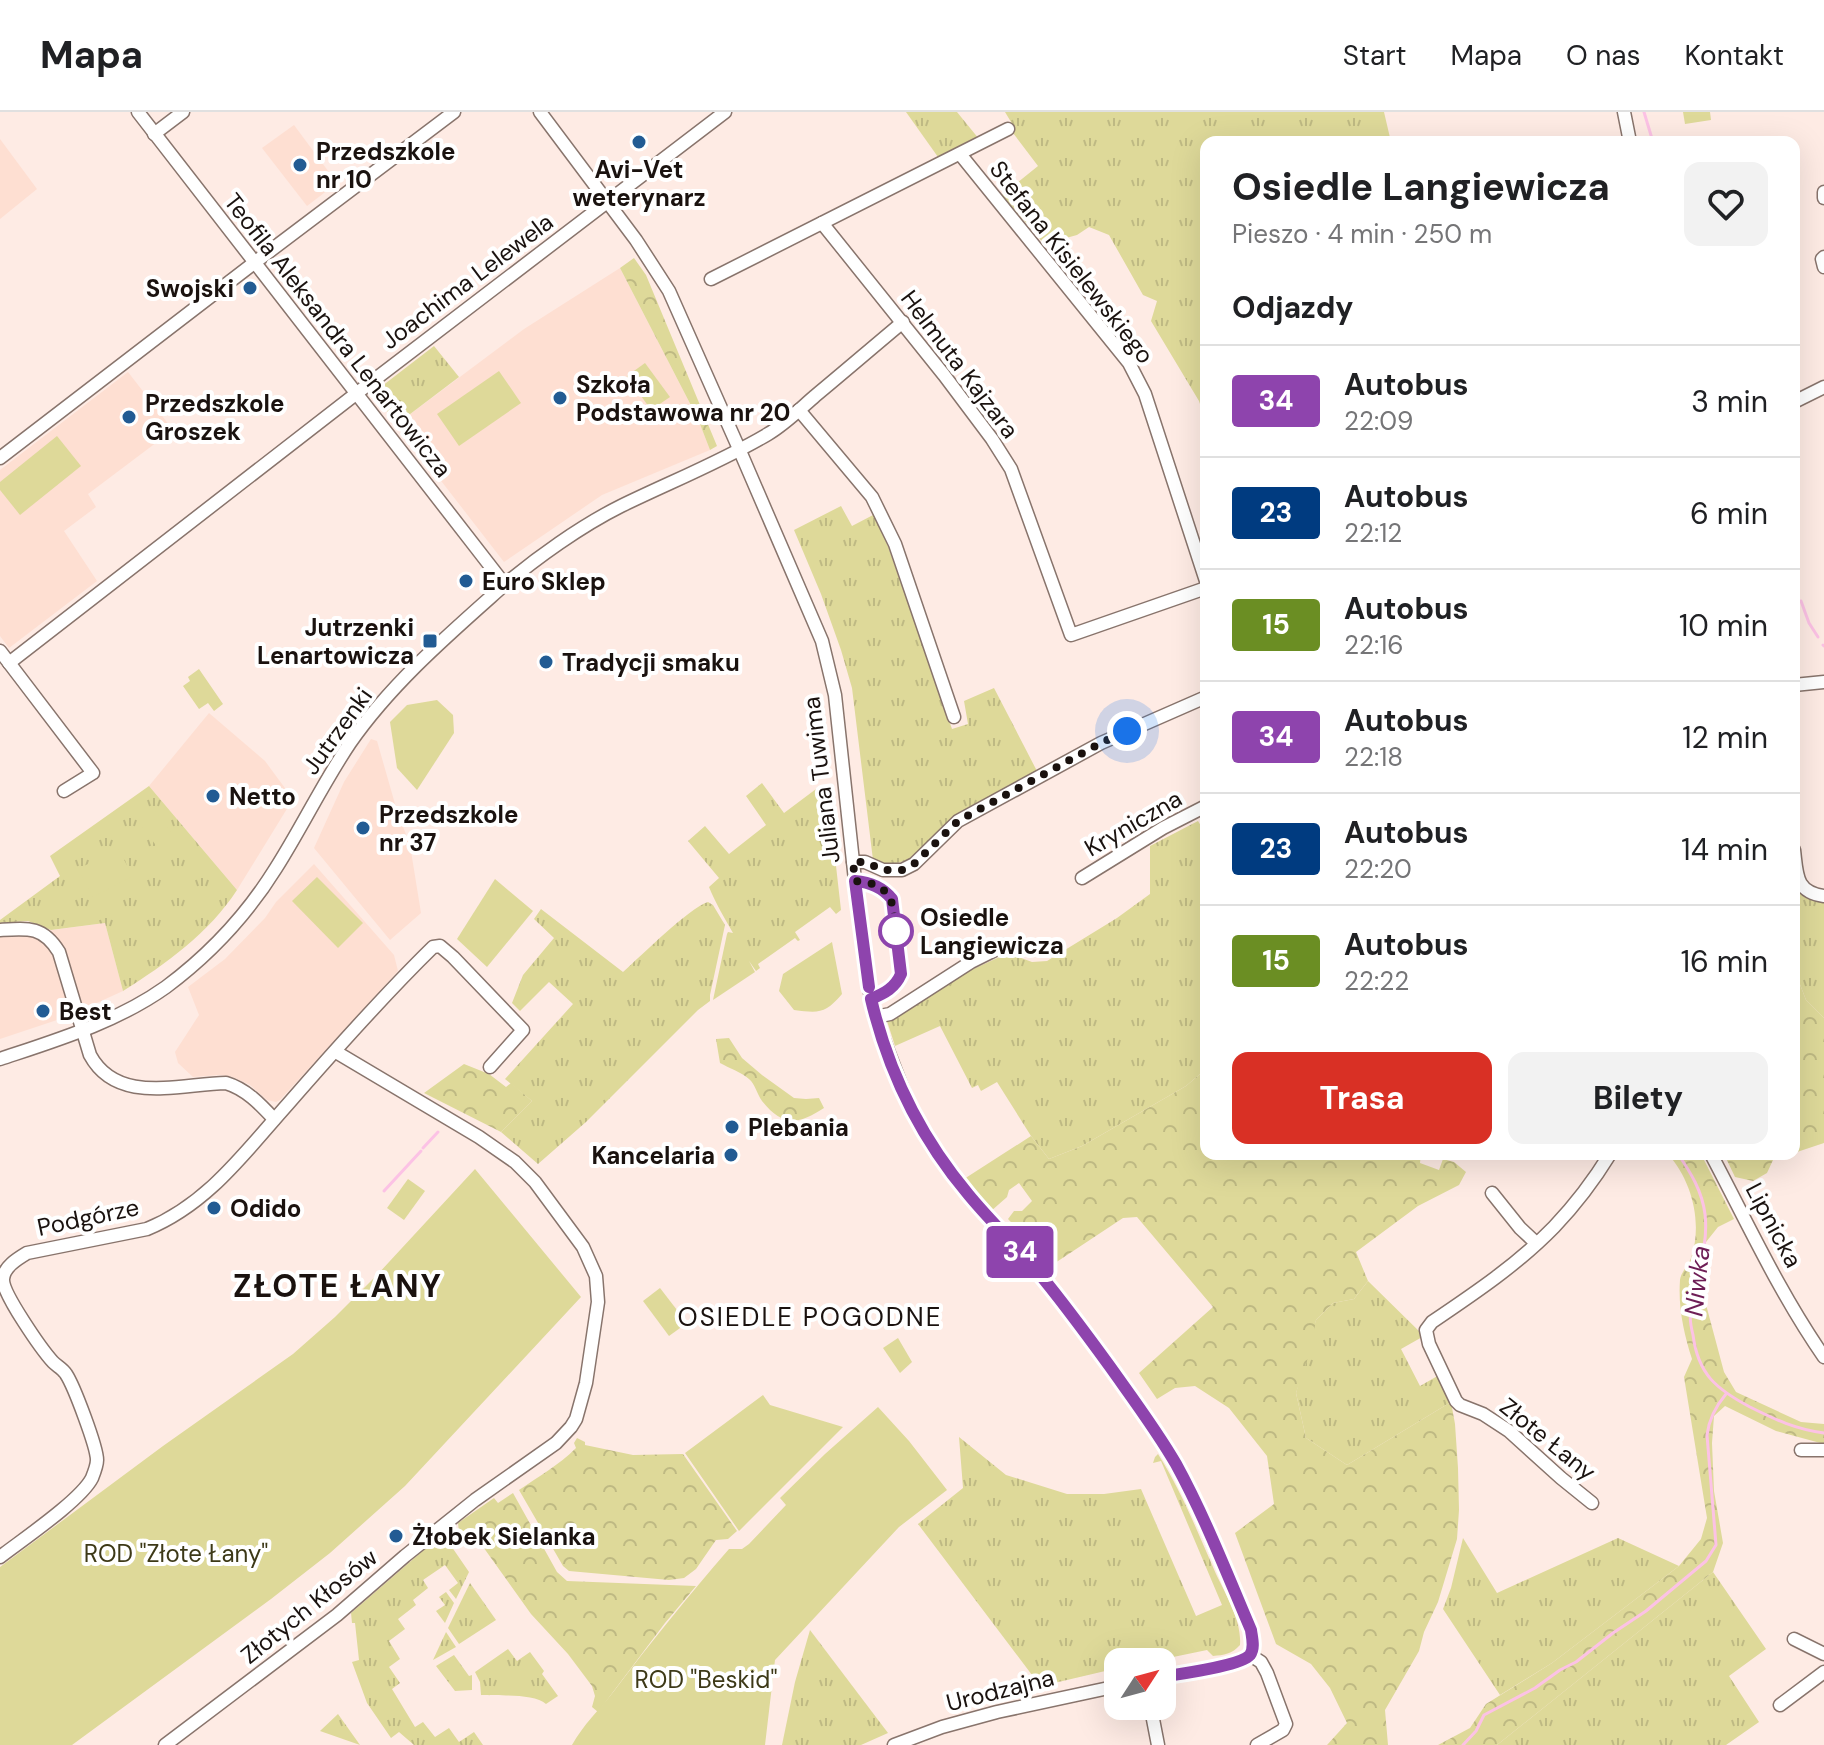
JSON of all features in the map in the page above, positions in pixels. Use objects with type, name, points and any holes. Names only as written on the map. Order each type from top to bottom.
[{"type":"street","name":"Teofila Aleksandra Lenartowicza","points":[[138,112],[505,585]]},
{"type":"street","points":[[154,134],[183,112]]},
{"type":"street","points":[[0,458],[454,112]]},
{"type":"street","name":"Juliana Tuwima","points":[[540,112],[636,240],[669,291],[822,641],[835,695],[871,999],[907,1100],[940,1157],[968,1195],[1049,1285],[1166,1447],[1213,1540],[1251,1630],[1252,1649],[1267,1673],[1286,1724],[1283,1730],[1257,1745]]},
{"type":"street","name":"Joachima Lelewela","points":[[9,663],[725,112]]},
{"type":"street","points":[[1624,112],[1629,136]]},
{"type":"street","points":[[711,279],[1008,129]]},
{"type":"street","name":"Stefana Kisielewskiego","points":[[960,154],[1129,363],[1145,394],[1200,563]]},
{"type":"street","points":[[1824,192],[1824,198]]},
{"type":"street","name":"Helmuta Kajzara","points":[[822,223],[903,322],[992,439],[1011,469],[1071,635],[1200,590]]},
{"type":"street","points":[[1824,257],[1824,267]]},
{"type":"street","name":"Jutrzenki","points":[[0,1059],[83,1030],[164,988],[202,956],[252,903],[364,724],[427,656],[505,585],[592,522],[740,451],[770,433],[903,322]]},
{"type":"street","points":[[1800,399],[1824,387]]},
{"type":"street","points":[[799,410],[872,497],[895,544],[954,717]]},
{"type":"street","points":[[0,651],[93,773],[64,791]]},
{"type":"street","points":[[1800,684],[1824,682]]},
{"type":"street","points":[[853,862],[865,862],[883,870],[902,870],[914,864],[958,821],[1101,743],[1200,700]]},
{"type":"street","name":"Kryniczna","points":[[1082,878],[1200,809]]},
{"type":"street","points":[[855,881],[886,891],[892,899],[901,974],[887,993],[871,999]]},
{"type":"street","points":[[1800,882],[1807,891],[1824,896]]},
{"type":"street","points":[[0,930],[34,930],[53,943],[59,952],[90,1055],[97,1068],[108,1078],[141,1088],[226,1083],[256,1100],[274,1119]]},
{"type":"street","points":[[875,1017],[890,1014],[971,962],[1005,945]]},
{"type":"street","name":"Podgórze","points":[[0,1557],[78,1495],[92,1478],[97,1461],[93,1440],[65,1373],[44,1351],[2,1283],[4,1273],[15,1260],[27,1253],[135,1232],[161,1223],[202,1197],[336,1052],[364,1017],[433,947],[440,946],[464,967],[523,1030],[490,1067]]},
{"type":"street","name":"Złotych Kłosów","points":[[165,1745],[337,1615],[475,1500],[556,1443],[571,1427],[583,1395],[598,1302],[596,1276],[583,1247],[535,1182],[515,1162],[463,1127],[336,1052]]},
{"type":"street","name":"Złote Łany","points":[[1592,1503],[1509,1431],[1456,1401],[1426,1330],[1432,1322],[1496,1278],[1536,1243],[1567,1212],[1606,1160]]},
{"type":"street","name":"Lipnicka","points":[[1714,1160],[1796,1313],[1824,1357]]},
{"type":"street","points":[[1492,1193],[1536,1243]]},
{"type":"street","points":[[1801,1450],[1824,1450]]},
{"type":"street","points":[[1794,1639],[1824,1654]]},
{"type":"street","points":[[1176,1674],[1241,1661],[1252,1649]]},
{"type":"street","points":[[1780,1705],[1824,1672]]},
{"type":"street","name":"Urodzajna","points":[[894,1745],[942,1727],[997,1712],[1104,1689]]},
{"type":"street","points":[[1153,1720],[1158,1745]]},
{"type":"shaded area","name":"Przedszkole nr 10","points":[[294,125],[337,183],[307,206],[262,148]]},
{"type":"shaded area","points":[[0,139],[37,189],[0,219]]},
{"type":"shaded area","name":"Szkoła Podstawowa nr 20","points":[[620,268],[698,419],[710,450],[602,495],[504,562],[397,424],[524,329]]},
{"type":"shaded area","points":[[128,372],[173,430],[88,494],[96,507],[64,531],[97,581],[9,648],[0,636],[0,470]]},
{"type":"shaded area","points":[[209,713],[265,761],[293,799],[237,890],[149,786]]},
{"type":"shaded area","name":"Przedszkole nr 37","points":[[371,739],[377,741],[410,845],[421,913],[390,940],[314,848],[344,782]]},
{"type":"shaded area","points":[[314,864],[394,955],[398,971],[280,1100],[267,1100],[250,1085],[233,1077],[193,1077],[178,1063],[175,1052],[199,1015],[188,987],[225,959]]},
{"type":"shaded area","points":[[105,923],[123,991],[66,1017],[0,1039],[0,937]]},
{"type":"green space","points":[[906,112],[957,112],[979,139],[938,157]]},
{"type":"green space","points":[[1005,112],[1384,112],[1390,136],[1200,136],[1200,404],[1151,321],[1157,301],[1143,295],[1109,235],[1089,227],[1077,235],[1044,244],[1002,195],[1038,166],[1013,133]]},
{"type":"green space","points":[[1683,112],[1710,112],[1711,120],[1685,124]]},
{"type":"green space","points":[[634,258],[646,275],[717,446],[710,450],[698,419],[620,268]]},
{"type":"green space","points":[[434,346],[459,377],[397,424],[373,393]]},
{"type":"green space","points":[[645,363],[670,397],[651,410],[627,376]]},
{"type":"green space","points":[[499,371],[521,403],[459,446],[437,414]]},
{"type":"green space","points":[[57,436],[81,466],[20,515],[0,490],[0,482]]},
{"type":"green space","points":[[841,506],[852,526],[875,514],[952,729],[968,724],[964,701],[994,688],[1038,773],[956,817],[909,859],[895,863],[873,860],[852,688],[821,594],[794,530]]},
{"type":"green space","points":[[199,669],[223,704],[214,711],[208,703],[199,709],[183,686],[190,681],[188,677]]},
{"type":"green space","points":[[437,700],[453,715],[454,733],[417,790],[397,768],[390,722],[407,705]]},
{"type":"green space","points":[[762,783],[784,813],[816,789],[829,804],[841,910],[836,914],[830,907],[795,932],[800,940],[795,938],[758,964],[760,968],[756,971],[749,961],[755,972],[713,1000],[727,934],[733,933],[709,887],[719,878],[688,841],[705,826],[729,854],[766,825],[746,796]]},
{"type":"green space","points":[[149,786],[237,890],[200,934],[123,991],[105,923],[51,930],[28,921],[0,923],[0,920],[60,876],[50,856]]},
{"type":"green space","points":[[152,807],[174,836],[158,848],[136,819]]},
{"type":"green space","points":[[1198,821],[1200,824],[1200,1074],[1186,1086],[1082,1146],[1049,1159],[997,1082],[981,1091],[978,1085],[972,1088],[940,1026],[895,1046],[887,1021],[967,972],[1008,953],[1032,962],[1047,961],[1117,918],[1150,894],[1150,846]]},
{"type":"green space","points":[[118,849],[133,876],[93,897],[78,869]]},
{"type":"green space","points":[[317,877],[363,923],[338,948],[292,901]]},
{"type":"green space","points":[[495,879],[533,911],[487,967],[457,939]]},
{"type":"green space","points":[[1800,892],[1824,900],[1824,1018],[1806,1000],[1800,984]]},
{"type":"green space","points":[[708,902],[725,925],[710,1001],[586,1122],[538,1164],[501,1132],[532,1101],[505,1079],[573,1004],[549,982],[520,1011],[512,1003],[523,975],[554,938],[534,919],[541,909],[623,972],[678,923]]},
{"type":"green space","points":[[832,942],[842,994],[821,1011],[794,1010],[779,991],[783,974]]},
{"type":"green space","points":[[1800,984],[1806,1000],[1824,1018],[1824,1143],[1800,1151]]},
{"type":"green space","points":[[729,1038],[742,1058],[762,1075],[794,1098],[819,1098],[824,1108],[798,1120],[791,1121],[777,1115],[762,1101],[749,1079],[720,1063],[716,1039]]},
{"type":"green space","points":[[464,1064],[489,1074],[506,1087],[511,1083],[532,1101],[501,1132],[424,1093]]},
{"type":"green space","points":[[1200,1074],[1200,1160],[1420,1160],[1420,1163],[1439,1170],[1443,1160],[1447,1160],[1466,1172],[1459,1185],[1418,1206],[1356,1252],[1368,1281],[1354,1299],[1333,1303],[1316,1320],[1311,1349],[1296,1393],[1306,1438],[1347,1465],[1451,1402],[1458,1468],[1457,1539],[1419,1651],[1385,1710],[1388,1745],[1327,1745],[1347,1723],[1330,1688],[1311,1664],[1276,1644],[1235,1533],[1274,1504],[1267,1456],[1229,1408],[1195,1386],[1175,1388],[1157,1399],[1139,1373],[1213,1307],[1137,1217],[1123,1218],[1052,1265],[1008,1219],[1014,1211],[1022,1211],[1032,1201],[1019,1183],[990,1212],[964,1179],[1031,1136],[1049,1159],[1082,1146],[1186,1086]]},
{"type":"green space","points":[[1672,1160],[1704,1160],[1734,1219],[1718,1227],[1706,1242],[1704,1297],[1724,1372],[1736,1392],[1801,1422],[1824,1424],[1824,1444],[1776,1431],[1725,1406],[1714,1416],[1712,1443],[1714,1491],[1723,1543],[1713,1572],[1497,1745],[1438,1745],[1470,1728],[1486,1704],[1552,1663],[1679,1566],[1701,1539],[1707,1518],[1684,1377],[1692,1359],[1682,1321],[1680,1290],[1681,1277],[1691,1258],[1696,1231],[1693,1203]]},
{"type":"green space","points":[[1727,1160],[1773,1160],[1767,1173],[1753,1181],[1735,1177]]},
{"type":"green space","name":"ROD \"Złote Łany\"","points":[[475,1169],[581,1297],[405,1486],[330,1553],[271,1599],[72,1745],[0,1745],[0,1567],[293,1354],[377,1275]]},
{"type":"green space","points":[[408,1179],[425,1191],[404,1220],[387,1208]]},
{"type":"green space","points":[[1368,1281],[1424,1336],[1401,1349],[1420,1386],[1441,1374],[1451,1402],[1347,1465],[1306,1438],[1296,1393],[1316,1320],[1333,1303],[1354,1299]]},
{"type":"green space","points":[[660,1288],[687,1323],[669,1336],[643,1301]]},
{"type":"green space","points":[[898,1338],[912,1362],[900,1373],[883,1348]]},
{"type":"green space","points":[[763,1395],[770,1405],[843,1427],[739,1531],[685,1453]]},
{"type":"green space","name":"ROD \"Beskid\"","points":[[878,1407],[947,1490],[899,1527],[775,1660],[765,1745],[572,1745],[729,1549],[742,1549],[749,1544],[786,1505],[780,1498]]},
{"type":"green space","points":[[959,1437],[1006,1475],[1067,1494],[1104,1494],[1141,1489],[1196,1616],[1222,1605],[1161,1461],[1153,1463],[1158,1454],[1182,1498],[1232,1608],[1240,1645],[1231,1652],[1213,1656],[1207,1650],[1176,1656],[1176,1648],[1104,1648],[1104,1671],[1012,1693],[1032,1675],[918,1524],[963,1488]]},
{"type":"green space","points":[[577,1438],[585,1445],[633,1455],[683,1454],[737,1531],[728,1539],[716,1540],[696,1569],[684,1578],[669,1580],[569,1571],[563,1566],[519,1490],[576,1448],[574,1443]]},
{"type":"green space","points":[[513,1493],[557,1572],[567,1581],[696,1586],[598,1712],[592,1707],[595,1696],[592,1686],[568,1654],[531,1614],[471,1530],[462,1536],[459,1532],[458,1523],[494,1498],[498,1503]]},
{"type":"green space","points":[[441,1535],[469,1572],[456,1599],[449,1590],[458,1583],[445,1565],[423,1580],[428,1588],[413,1600],[416,1605],[398,1619],[405,1629],[389,1641],[400,1659],[389,1667],[400,1683],[392,1689],[415,1727],[423,1722],[435,1737],[449,1728],[459,1742],[474,1732],[483,1745],[414,1745],[399,1732],[391,1738],[367,1703],[352,1662],[359,1660],[351,1613]]},
{"type":"green space","points":[[1463,1538],[1497,1593],[1618,1538],[1679,1566],[1552,1663],[1500,1695],[1443,1609]]},
{"type":"green space","points":[[1713,1572],[1766,1649],[1729,1676],[1759,1722],[1726,1745],[1497,1745]]},
{"type":"green space","points":[[470,1583],[496,1620],[459,1644],[448,1628]]},
{"type":"green space","points":[[446,1592],[454,1603],[445,1623],[436,1611],[445,1605],[439,1597]]},
{"type":"green space","points":[[810,1630],[888,1733],[861,1745],[782,1745]]},
{"type":"green space","points":[[446,1632],[456,1647],[433,1660]]},
{"type":"green space","points":[[508,1649],[517,1661],[530,1652],[558,1696],[546,1704],[525,1697],[481,1695],[475,1672]]},
{"type":"green space","points":[[454,1655],[469,1676],[472,1675],[472,1690],[455,1691],[436,1666]]},
{"type":"green space","points":[[338,1714],[360,1745],[320,1731]]},
{"type":"waterway","name":"Niwka","points":[[1644,112],[1651,136]]},
{"type":"waterway","points":[[1801,601],[1818,637]]},
{"type":"waterway","points":[[423,1148],[438,1132]]},
{"type":"waterway","points":[[384,1191],[421,1151]]},
{"type":"waterway","name":"Niwka","points":[[1682,1160],[1695,1182],[1705,1214],[1703,1251],[1690,1317],[1695,1349],[1704,1370],[1718,1387],[1750,1407],[1786,1423],[1824,1433]]},
{"type":"waterway","points":[[1463,1745],[1476,1731],[1484,1715],[1576,1662],[1646,1611],[1706,1561],[1716,1545],[1707,1435],[1713,1413],[1726,1394]]},
{"type":"bus line","name":"34","points":[[869,987],[855,881],[886,891],[892,899],[901,974],[887,993],[871,999],[889,1057],[919,1123],[968,1195],[1049,1285],[1166,1447],[1195,1502],[1251,1630],[1253,1644],[1247,1658],[1176,1674]]},
{"type":"place","name":"Avi-Vet weterynarz","points":[[639,142]]},
{"type":"place","name":"Przedszkole nr 10","points":[[300,165]]},
{"type":"place","name":"Swojski","points":[[250,288]]},
{"type":"place","name":"Szkoła Podstawowa nr 20","points":[[560,398]]},
{"type":"place","name":"Przedszkole Groszek","points":[[129,417]]},
{"type":"place","name":"Euro Sklep","points":[[466,581]]},
{"type":"place","name":"Jutrzenki Lenartowicza","points":[[430,641]]},
{"type":"place","name":"Tradycji smaku","points":[[546,662]]},
{"type":"place","name":"Netto","points":[[213,796]]},
{"type":"place","name":"Przedszkole nr 37","points":[[363,828]]},
{"type":"place","name":"Osiedle Langiewicza","points":[[896,931]]},
{"type":"place","name":"Best","points":[[43,1011]]},
{"type":"place","name":"Plebania","points":[[732,1127]]},
{"type":"place","name":"Kancelaria","points":[[731,1155]]},
{"type":"place","name":"Odido","points":[[214,1208]]},
{"type":"place","name":"Żłobek Sielanka","points":[[396,1536]]},
{"type":"district","name":"ZŁOTE ŁANY","points":[[338,1286]]},
{"type":"district","name":"OSIEDLE POGODNE","points":[[810,1317]]},
{"type":"route","points":[[896,931],[892,899],[886,891],[855,881],[853,862],[865,862],[894,872],[902,870],[914,864],[958,821],[1127,731]]}]
